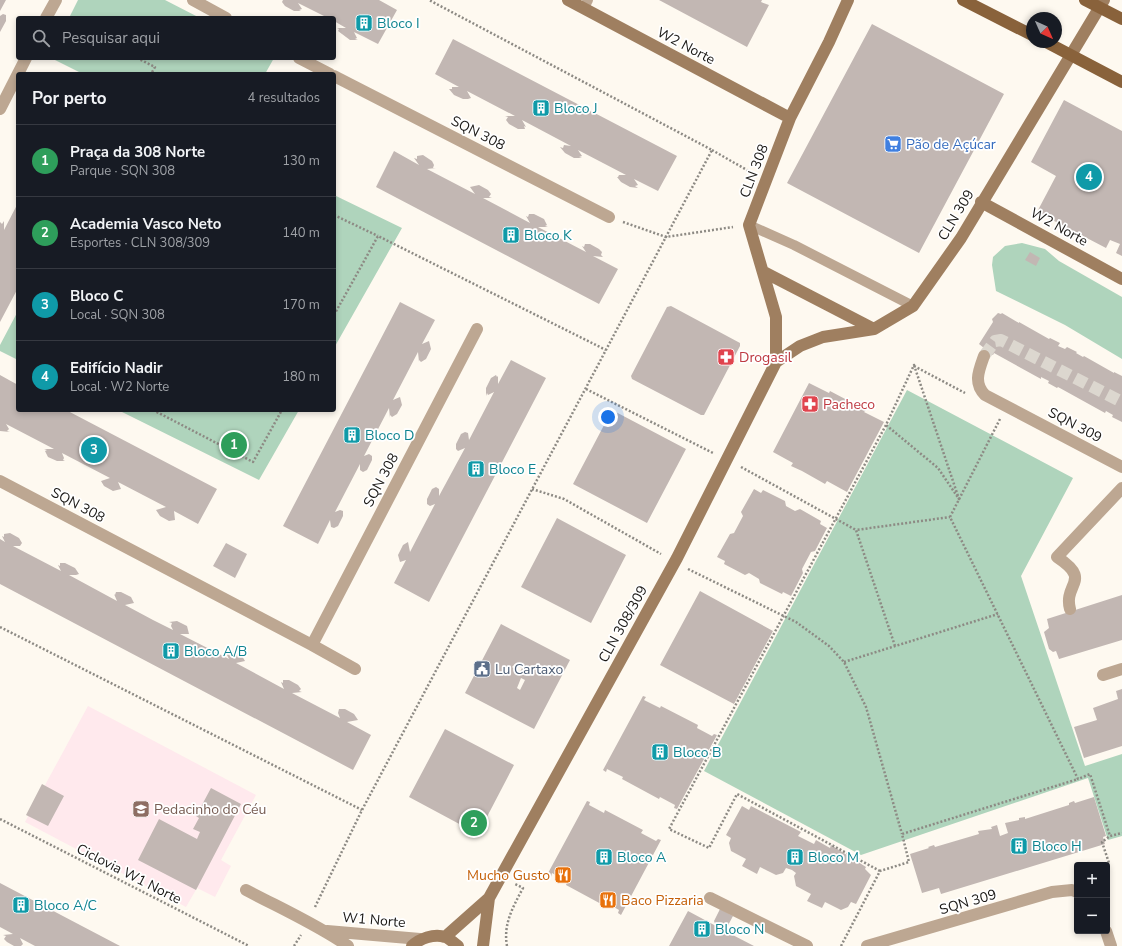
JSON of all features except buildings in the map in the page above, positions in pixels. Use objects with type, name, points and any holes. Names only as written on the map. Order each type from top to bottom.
[{"type":"main road","points":[[963,0],[1026,32]]},
{"type":"main road","points":[[1085,0],[1102,4],[1122,19]]},
{"type":"main road","points":[[1058,48],[1122,82]]},
{"type":"street","points":[[47,16],[56,0]]},
{"type":"street","points":[[193,0],[222,16]]},
{"type":"street","name":"W2 Norte","points":[[568,0],[586,4],[790,118]]},
{"type":"street","name":"CLN 308","points":[[749,225],[790,118],[829,42],[848,0]]},
{"type":"street","name":"CLN 309","points":[[776,362],[800,346],[823,337],[874,329],[913,306],[961,238],[1070,54],[1102,4]]},
{"type":"street","points":[[19,72],[25,60]]},
{"type":"street","points":[[303,60],[326,72]]},
{"type":"street","name":"SQN 308","points":[[336,77],[609,218]]},
{"type":"street","points":[[0,109],[16,78]]},
{"type":"street","name":"W2 Norte","points":[[981,202],[1122,279]]},
{"type":"street","points":[[749,225],[776,317],[776,362]]},
{"type":"street","points":[[764,272],[874,329]]},
{"type":"street","name":"SQN 308","points":[[312,645],[477,330]]},
{"type":"street","name":"SQN 309","points":[[984,356],[977,378],[980,388],[985,395],[1122,467]]},
{"type":"street","name":"CLN 308/309","points":[[445,937],[489,898],[675,562],[776,362]]},
{"type":"street","name":"SQN 308","points":[[0,481],[312,645],[355,670]]},
{"type":"street","points":[[1070,610],[1069,602],[1076,578],[1075,573],[1070,565],[1057,557],[1122,488]]},
{"type":"street","points":[[1103,675],[1122,669]]},
{"type":"street","name":"W1 Norte","points":[[246,890],[307,923],[326,930],[416,942]]},
{"type":"street","name":"SQN 309","points":[[868,946],[1052,892],[1074,891]]},
{"type":"street","name":"CLN 308/309","points":[[483,946],[489,898]]},
{"type":"street","points":[[710,898],[807,946]]},
{"type":"street","name":"W1 Norte","points":[[326,930],[348,946]]},
{"type":"street","points":[[1107,934],[1111,946]]},
{"type":"street","points":[[416,942],[445,937],[458,946]]},
{"type":"lane","points":[[749,225],[913,306]]},
{"type":"path","points":[[429,0],[434,1],[712,150],[766,182]]},
{"type":"path","points":[[141,60],[155,67],[152,72]]},
{"type":"path","points":[[294,946],[307,923],[362,810],[712,150]]},
{"type":"path","points":[[336,215],[606,350]]},
{"type":"path","points":[[609,218],[666,237],[749,225]]},
{"type":"path","points":[[336,311],[378,236]]},
{"type":"path","points":[[914,365],[960,499]]},
{"type":"path","points":[[914,365],[969,395]]},
{"type":"path","points":[[675,562],[784,616],[811,631],[830,646],[844,662],[866,707],[878,756],[910,862],[880,871],[737,794],[709,848],[669,830],[784,616],[886,425],[914,365]]},
{"type":"path","points":[[586,389],[727,460],[856,530],[950,517]]},
{"type":"path","points":[[950,517],[1010,408]]},
{"type":"path","points":[[157,412],[253,462],[281,412]]},
{"type":"path","points":[[886,425],[938,468],[960,499]]},
{"type":"path","points":[[532,490],[564,499],[650,546]]},
{"type":"path","points":[[950,517],[1078,779]]},
{"type":"path","points":[[856,530],[895,646]]},
{"type":"path","points":[[844,662],[998,614]]},
{"type":"path","points":[[0,627],[362,810]]},
{"type":"path","points":[[902,834],[1090,774],[1110,836]]},
{"type":"path","name":"Ciclovia W1 Norte","points":[[0,819],[249,946]]},
{"type":"path","points":[[1109,862],[1102,842],[1110,836],[1122,833]]},
{"type":"path","points":[[841,946],[880,871]]},
{"type":"path","points":[[501,876],[523,888],[510,914],[506,928],[506,946]]},
{"type":"shaded area","name":"Pedacinho do Céu","points":[[88,706],[256,795],[221,860],[231,866],[215,897],[197,888],[186,907],[25,822]]},
{"type":"green space","points":[[78,0],[165,0],[196,16],[70,16]]},
{"type":"green space","points":[[55,60],[273,60],[266,72],[79,72]]},
{"type":"green space","points":[[336,196],[402,228],[336,344]]},
{"type":"green space","points":[[1022,243],[1045,249],[1059,261],[1122,297],[1122,359],[1065,325],[996,291],[992,265],[993,257],[1005,246]]},
{"type":"green space","points":[[16,315],[16,359],[0,351],[0,345]]},
{"type":"green space","points":[[907,390],[1073,478],[1021,576],[1085,766],[1122,754],[1122,836],[1108,840],[1088,778],[861,855],[704,771]]},
{"type":"green space","points":[[122,412],[298,412],[259,480]]},
{"type":"tunnel","points":[[984,356],[995,341],[1001,340],[1122,402]]},
{"type":"place","name":"Bloco I","points":[[364,23]]},
{"type":"place","name":"Bloco J","points":[[541,108]]},
{"type":"place","name":"Pão de Açúcar","points":[[893,144]]},
{"type":"place","name":"Edifício Nadir","points":[[1089,177]]},
{"type":"place","name":"Bloco K","points":[[511,235]]},
{"type":"place","name":"Drogasil","points":[[726,357]]},
{"type":"place","name":"Pacheco","points":[[810,404]]},
{"type":"place","name":"Bloco D","points":[[352,435]]},
{"type":"place","name":"Praça da 308 Norte","points":[[234,445]]},
{"type":"place","name":"Bloco C","points":[[94,450]]},
{"type":"place","name":"Bloco E","points":[[476,469]]},
{"type":"place","name":"Bloco A/B","points":[[171,651]]},
{"type":"place","name":"Lu Cartaxo","points":[[482,669]]},
{"type":"place","name":"Bloco B","points":[[660,752]]},
{"type":"place","name":"Pedacinho do Céu","points":[[141,809]]},
{"type":"place","name":"Academia Vasco Neto","points":[[474,823]]},
{"type":"place","name":"Bloco H","points":[[1019,846]]},
{"type":"place","name":"Bloco A","points":[[604,857]]},
{"type":"place","name":"Bloco M","points":[[795,857]]},
{"type":"place","name":"Mucho Gusto","points":[[563,875]]},
{"type":"place","name":"Baco Pizzaria","points":[[608,900]]},
{"type":"place","name":"Bloco A/C","points":[[21,905]]},
{"type":"place","name":"Bloco N","points":[[702,929]]}]
